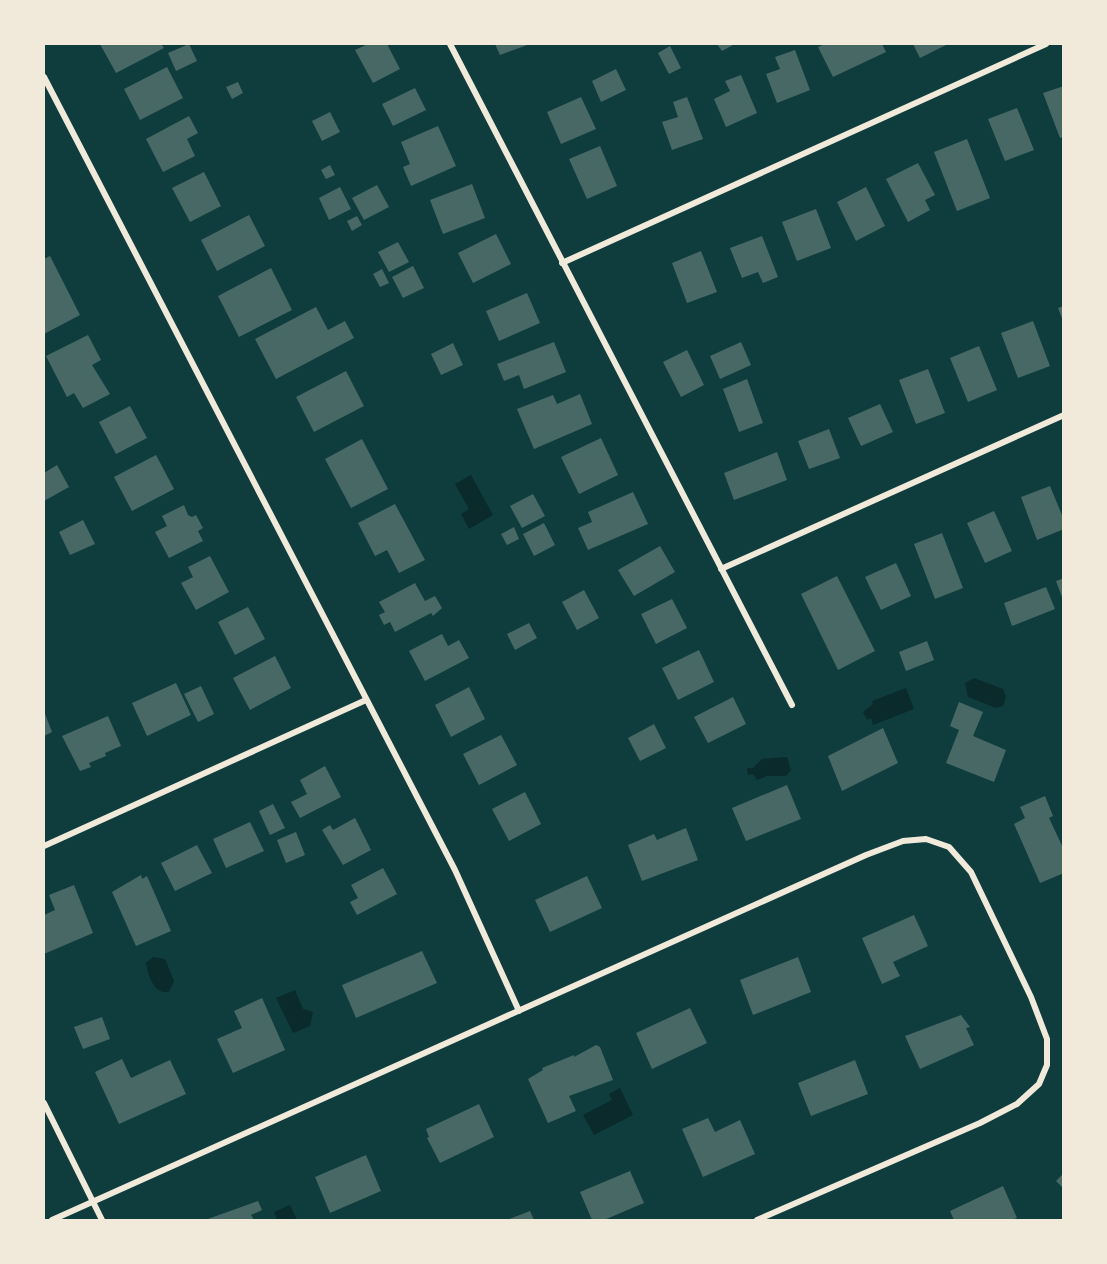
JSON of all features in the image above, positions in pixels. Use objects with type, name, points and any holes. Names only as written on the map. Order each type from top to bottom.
[{"type":"street","points":[[450,44],[792,705]]},
{"type":"street","points":[[562,263],[1046,44]]},
{"type":"street","points":[[44,77],[457,875],[519,1011]]},
{"type":"street","points":[[721,569],[1064,415]]},
{"type":"street","points":[[44,846],[366,700]]},
{"type":"street","points":[[52,1221],[866,855],[903,841],[926,839],[949,847],[971,872],[1031,997],[1047,1039],[1047,1065],[1039,1084],[1017,1104],[980,1123],[757,1221]]},
{"type":"street","points":[[44,1103],[66,1153],[94,1202],[102,1221]]},
{"type":"water","points":[[471,475],[493,515],[469,529],[461,514],[469,509],[455,484]]},
{"type":"water","points":[[974,678],[1003,689],[1006,697],[1003,706],[996,708],[968,697],[965,683]]},
{"type":"water","points":[[906,688],[914,709],[873,725],[871,718],[867,720],[863,712],[873,704],[872,701]]},
{"type":"water","points":[[787,757],[791,770],[786,776],[767,776],[757,780],[753,774],[748,775],[747,768],[753,768],[762,759]]},
{"type":"water","points":[[153,957],[165,959],[174,981],[169,992],[159,990],[150,978],[146,963]]},
{"type":"water","points":[[295,990],[303,1009],[313,1012],[310,1026],[293,1033],[276,998]]},
{"type":"water","points":[[620,1088],[633,1115],[594,1135],[583,1115],[612,1100],[609,1094]]},
{"type":"water","points":[[290,1205],[297,1220],[277,1220],[274,1212]]},
{"type":"building","points":[[100,44],[161,44],[164,48],[116,73]]},
{"type":"building","points":[[189,44],[197,61],[176,71],[168,53]]},
{"type":"building","points":[[368,44],[387,44],[400,69],[373,83],[355,50]]},
{"type":"building","points":[[495,44],[530,44],[500,55]]},
{"type":"building","points":[[717,44],[732,44],[733,45],[722,51]]},
{"type":"building","points":[[825,44],[882,44],[886,52],[833,77],[818,47]]},
{"type":"building","points":[[913,44],[948,44],[920,58]]},
{"type":"building","points":[[670,46],[681,68],[669,74],[658,53]]},
{"type":"building","points":[[795,50],[810,90],[777,103],[766,74],[780,69],[775,57]]},
{"type":"building","points":[[167,67],[183,98],[140,120],[124,89]]},
{"type":"building","points":[[616,69],[626,90],[601,102],[592,81]]},
{"type":"building","points":[[741,75],[757,113],[726,127],[714,99],[730,91],[725,81]]},
{"type":"building","points":[[238,82],[243,93],[232,99],[226,87]]},
{"type":"building","points":[[1064,86],[1064,137],[1060,138],[1043,93]]},
{"type":"building","points":[[415,88],[426,110],[393,126],[382,104]]},
{"type":"building","points":[[581,97],[596,129],[561,144],[547,112]]},
{"type":"building","points":[[687,97],[703,139],[672,150],[662,122],[678,117],[673,102]]},
{"type":"building","points":[[1017,108],[1034,150],[1005,161],[988,119]]},
{"type":"building","points":[[330,112],[340,132],[322,141],[312,121]]},
{"type":"building","points":[[189,116],[198,133],[187,139],[195,156],[163,172],[146,139]]},
{"type":"building","points":[[438,126],[456,166],[411,186],[403,167],[410,164],[401,142]]},
{"type":"building","points":[[967,139],[990,198],[957,211],[934,152]]},
{"type":"building","points":[[600,146],[617,186],[587,199],[569,159]]},
{"type":"building","points":[[918,163],[935,195],[925,200],[930,210],[908,222],[886,179]]},
{"type":"building","points":[[330,165],[335,175],[326,179],[321,170]]},
{"type":"building","points":[[204,172],[221,206],[190,222],[172,188]]},
{"type":"building","points":[[472,184],[485,218],[443,234],[430,200]]},
{"type":"building","points":[[377,185],[389,207],[364,220],[352,198]]},
{"type":"building","points":[[340,187],[351,209],[329,220],[319,198]]},
{"type":"building","points":[[866,187],[885,226],[856,241],[837,202]]},
{"type":"building","points":[[816,209],[831,248],[797,261],[782,222]]},
{"type":"building","points":[[249,215],[265,246],[217,271],[201,240]]},
{"type":"building","points":[[357,216],[362,225],[352,231],[347,221]]},
{"type":"building","points":[[496,234],[511,264],[473,283],[458,253]]},
{"type":"building","points":[[762,236],[778,277],[763,283],[758,272],[742,278],[730,248]]},
{"type":"building","points":[[398,242],[409,262],[389,272],[378,252]]},
{"type":"building","points":[[701,251],[717,292],[687,303],[672,263]]},
{"type":"building","points":[[50,256],[80,315],[44,334],[44,259]]},
{"type":"building","points":[[413,266],[424,288],[403,298],[392,277]]},
{"type":"building","points":[[271,268],[292,310],[239,337],[218,296]]},
{"type":"building","points":[[382,269],[389,283],[380,287],[373,274]]},
{"type":"building","points":[[527,293],[540,323],[499,341],[486,311]]},
{"type":"building","points":[[1064,306],[1064,321],[1063,321],[1058,308]]},
{"type":"building","points":[[316,307],[328,330],[345,321],[354,338],[276,379],[255,339]]},
{"type":"building","points":[[1033,321],[1050,366],[1018,378],[1001,333]]},
{"type":"building","points":[[88,335],[101,360],[92,365],[110,394],[83,408],[74,393],[67,397],[46,356]]},
{"type":"building","points":[[554,342],[566,372],[524,389],[519,375],[504,381],[497,364]]},
{"type":"building","points":[[741,342],[751,365],[720,379],[710,356]]},
{"type":"building","points":[[453,343],[463,365],[441,375],[431,354]]},
{"type":"building","points":[[979,346],[997,390],[968,402],[950,358]]},
{"type":"building","points":[[687,350],[704,385],[681,397],[663,362]]},
{"type":"building","points":[[928,369],[945,413],[916,424],[899,380]]},
{"type":"building","points":[[346,371],[364,406],[314,432],[296,397]]},
{"type":"building","points":[[747,379],[763,423],[739,432],[723,389]]},
{"type":"building","points":[[580,394],[592,424],[534,449],[517,409],[553,395],[557,404]]},
{"type":"building","points":[[880,404],[893,432],[861,446],[848,418]]},
{"type":"building","points":[[130,406],[147,438],[116,454],[99,422]]},
{"type":"building","points":[[829,429],[840,458],[809,469],[798,441]]},
{"type":"building","points":[[601,438],[618,475],[579,494],[561,457]]},
{"type":"building","points":[[362,439],[388,489],[351,508],[325,459]]},
{"type":"building","points":[[777,452],[787,480],[734,500],[724,473]]},
{"type":"building","points":[[156,455],[174,489],[132,511],[114,477]]},
{"type":"building","points":[[57,465],[69,487],[44,501],[44,473]]},
{"type":"building","points":[[1050,486],[1064,520],[1064,529],[1037,540],[1021,497]]},
{"type":"building","points":[[633,492],[648,524],[588,550],[578,528],[592,522],[588,512]]},
{"type":"building","points":[[533,494],[545,516],[522,528],[510,506]]},
{"type":"building","points":[[395,504],[425,560],[399,573],[387,550],[375,556],[358,523]]},
{"type":"building","points":[[184,505],[188,515],[192,517],[196,515],[203,528],[198,531],[203,541],[169,558],[155,532],[167,526],[162,516]]},
{"type":"building","points":[[994,511],[1012,551],[985,563],[967,523]]},
{"type":"building","points":[[83,520],[95,544],[70,555],[59,532]]},
{"type":"building","points":[[544,523],[555,545],[534,556],[523,534]]},
{"type":"building","points":[[514,527],[519,539],[507,545],[501,534]]},
{"type":"building","points":[[942,533],[963,588],[935,599],[914,544]]},
{"type":"building","points":[[660,546],[675,572],[634,596],[618,570]]},
{"type":"building","points":[[210,556],[229,592],[196,610],[181,583],[193,577],[188,567]]},
{"type":"building","points":[[896,563],[911,596],[881,610],[865,577]]},
{"type":"building","points":[[837,576],[875,651],[838,670],[801,594]]},
{"type":"building","points":[[1064,578],[1064,600],[1063,600],[1056,581]]},
{"type":"building","points":[[415,583],[425,601],[435,596],[442,608],[433,616],[431,613],[395,632],[390,622],[384,625],[379,615],[385,612],[379,602]]},
{"type":"building","points":[[1046,587],[1055,609],[1012,626],[1004,603]]},
{"type":"building","points":[[584,590],[599,618],[577,630],[562,602]]},
{"type":"building","points":[[672,599],[687,628],[656,644],[641,614]]},
{"type":"building","points":[[248,607],[265,639],[235,655],[218,622]]},
{"type":"building","points":[[529,623],[537,638],[515,650],[507,634]]},
{"type":"building","points":[[442,634],[448,646],[459,640],[469,658],[425,681],[409,651]]},
{"type":"building","points":[[927,641],[934,660],[906,671],[899,652]]},
{"type":"building","points":[[699,650],[714,682],[678,700],[662,668]]},
{"type":"building","points":[[275,656],[291,688],[250,710],[233,678]]},
{"type":"building","points":[[176,683],[191,715],[147,736],[132,703]]},
{"type":"building","points":[[201,686],[214,714],[198,722],[184,694]]},
{"type":"building","points":[[469,687],[485,719],[451,737],[435,705]]},
{"type":"building","points":[[733,697],[746,724],[708,743],[694,717]]},
{"type":"building","points":[[959,702],[983,712],[973,736],[1006,750],[994,782],[946,763],[959,730],[950,726]]},
{"type":"building","points":[[44,711],[52,732],[44,736]]},
{"type":"building","points":[[108,716],[121,746],[105,753],[106,756],[89,763],[91,767],[80,771],[62,736]]},
{"type":"building","points":[[654,724],[666,748],[640,761],[628,738]]},
{"type":"building","points":[[883,728],[898,763],[842,791],[828,756]]},
{"type":"building","points":[[501,735],[517,765],[479,785],[463,754]]},
{"type":"building","points":[[325,766],[341,797],[300,818],[291,802],[307,794],[300,780]]},
{"type":"building","points":[[787,785],[801,819],[746,841],[732,808]]},
{"type":"building","points":[[525,792],[541,824],[509,841],[492,809]]},
{"type":"building","points":[[1045,796],[1053,816],[1049,818],[1064,850],[1064,873],[1040,883],[1014,824],[1025,818],[1020,807]]},
{"type":"building","points":[[273,804],[285,828],[270,835],[259,811]]},
{"type":"building","points":[[355,818],[371,850],[343,865],[322,830],[330,825],[333,830]]},
{"type":"building","points":[[250,822],[264,851],[226,868],[213,839]]},
{"type":"building","points":[[686,828],[698,860],[642,881],[628,845],[654,834],[657,840]]},
{"type":"building","points":[[296,832],[305,855],[286,863],[277,840]]},
{"type":"building","points":[[197,845],[212,873],[175,891],[161,863]]},
{"type":"building","points":[[383,868],[397,894],[357,915],[350,902],[358,898],[351,885]]},
{"type":"building","points":[[141,875],[142,879],[147,876],[171,931],[136,946],[112,892]]},
{"type":"building","points":[[587,876],[602,908],[550,932],[535,900]]},
{"type":"building","points":[[74,885],[93,933],[44,954],[44,915],[55,910],[49,895]]},
{"type":"building","points":[[914,915],[928,946],[893,962],[900,976],[882,984],[862,938]]},
{"type":"building","points":[[422,951],[437,983],[356,1018],[342,985]]},
{"type":"building","points":[[798,957],[811,992],[753,1015],[740,980]]},
{"type":"building","points":[[262,998],[285,1050],[233,1073],[217,1039],[242,1028],[234,1011]]},
{"type":"building","points":[[690,1008],[707,1043],[652,1069],[636,1033]]},
{"type":"building","points":[[961,1015],[970,1027],[966,1028],[974,1045],[920,1069],[905,1036]]},
{"type":"building","points":[[102,1017],[110,1039],[83,1049],[74,1027]]},
{"type":"building","points":[[596,1045],[600,1047],[613,1080],[569,1096],[576,1111],[548,1123],[528,1079],[543,1070],[542,1068],[574,1055],[574,1057]]},
{"type":"building","points":[[122,1059],[131,1078],[170,1060],[186,1094],[119,1124],[95,1072]]},
{"type":"building","points":[[855,1060],[868,1094],[811,1116],[798,1083]]},
{"type":"building","points":[[479,1104],[494,1137],[440,1163],[427,1138],[429,1137],[426,1129]]},
{"type":"building","points":[[708,1118],[715,1132],[740,1120],[755,1154],[703,1177],[682,1129]]},
{"type":"building","points":[[366,1155],[381,1191],[330,1213],[315,1177]]},
{"type":"building","points":[[630,1171],[644,1203],[604,1220],[592,1220],[580,1192]]},
{"type":"building","points":[[1064,1173],[1064,1189],[1056,1181]]},
{"type":"building","points":[[1003,1186],[1017,1218],[1011,1220],[954,1220],[950,1211]]},
{"type":"building","points":[[258,1201],[262,1210],[251,1215],[254,1220],[205,1220]]},
{"type":"building","points":[[530,1211],[534,1220],[507,1220]]}]
